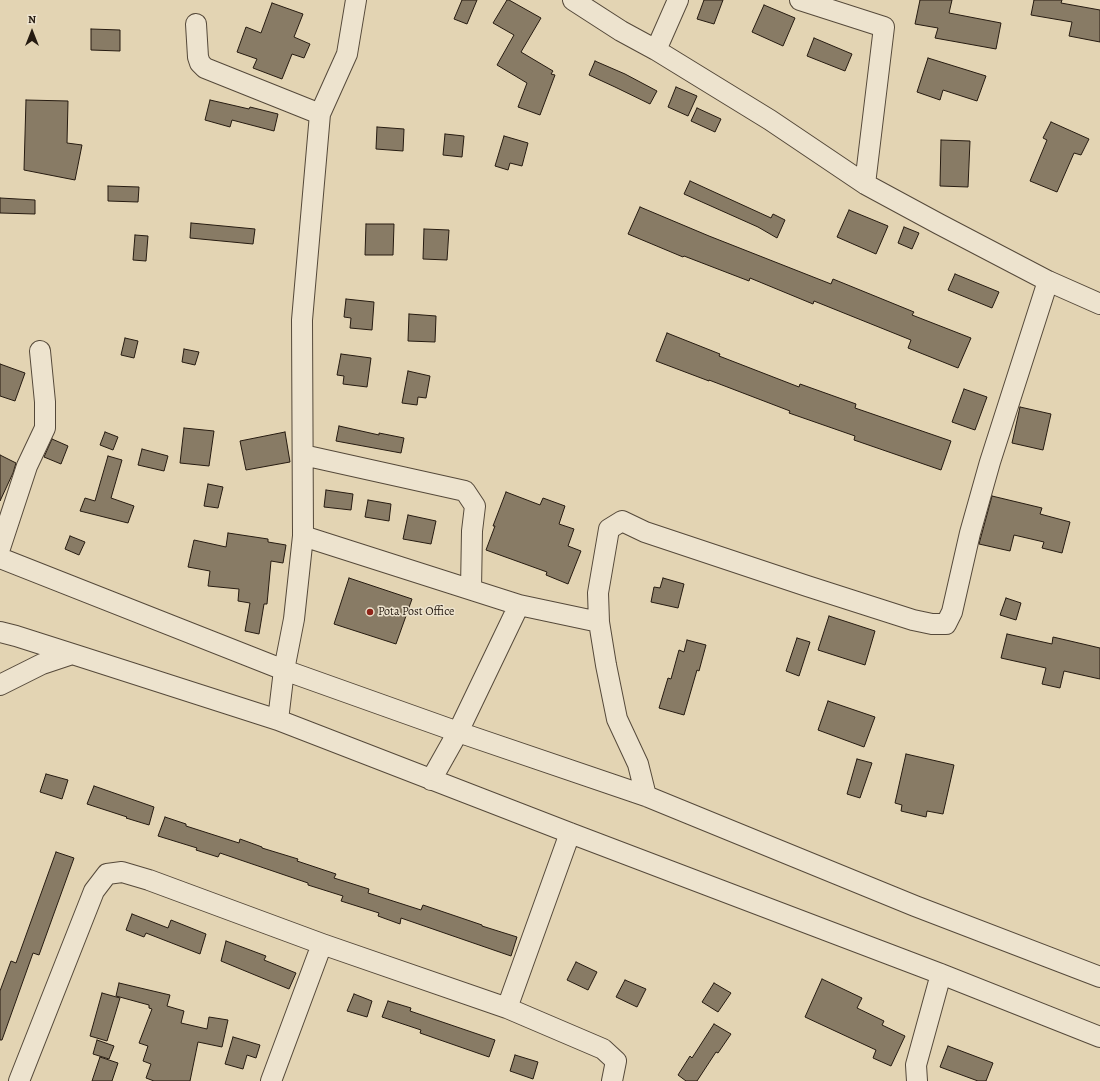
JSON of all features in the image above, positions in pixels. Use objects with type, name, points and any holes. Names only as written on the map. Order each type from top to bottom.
[{"type":"street","points":[[278,720],[284,670],[294,619],[303,536],[302,320],[320,114],[347,54],[356,0]]},
{"type":"street","points":[[573,0],[621,31],[656,50],[770,120],[865,184],[1048,281],[1100,304]]},
{"type":"street","points":[[656,50],[678,0]]},
{"type":"street","points":[[800,0],[884,27],[865,184]]},
{"type":"street","points":[[196,24],[198,57],[200,63],[205,68],[320,114]]},
{"type":"street","points":[[646,796],[638,764],[617,719],[599,622],[598,593],[609,529],[622,520],[645,532],[822,591],[913,620],[932,624],[946,624],[952,612],[970,532],[990,462],[1048,281]]},
{"type":"street","points":[[0,548],[27,466],[45,428],[45,402],[40,351]]},
{"type":"street","points":[[302,455],[465,491],[475,506],[472,531],[471,589]]},
{"type":"street","points":[[303,536],[519,605],[599,622]]},
{"type":"street","points":[[0,558],[284,670],[458,732],[646,796],[915,906],[1100,977]]},
{"type":"street","points":[[431,780],[458,732],[519,605]]},
{"type":"street","points":[[0,632],[278,720],[431,780],[941,974],[1100,1037]]},
{"type":"street","points":[[0,684],[42,664],[72,654]]},
{"type":"street","points":[[506,1008],[570,833]]},
{"type":"street","points":[[19,1081],[94,891],[106,874],[122,872],[149,880],[322,944],[506,1008],[603,1049],[616,1061],[612,1081]]},
{"type":"street","points":[[271,1081],[322,944]]},
{"type":"street","points":[[917,1081],[916,1065],[941,974]]},
{"type":"building","points":[[462,0],[477,0],[467,24],[454,19]]},
{"type":"building","points":[[507,0],[541,18],[521,52],[553,71],[551,74],[555,75],[540,115],[518,107],[527,83],[497,65],[514,35],[493,23]]},
{"type":"building","points":[[704,0],[723,0],[714,24],[697,19]]},
{"type":"building","points":[[920,0],[952,0],[949,13],[1001,23],[996,49],[935,38],[938,28],[915,24]]},
{"type":"building","points":[[1034,0],[1062,0],[1061,3],[1100,10],[1100,42],[1069,36],[1072,22],[1031,15]]},
{"type":"building","points":[[272,3],[303,14],[294,37],[310,44],[304,58],[292,54],[282,79],[253,68],[257,59],[237,52],[246,27],[261,33]]},
{"type":"building","points":[[764,5],[795,18],[783,46],[752,32]]},
{"type":"building","points":[[91,29],[120,30],[120,51],[91,50]]},
{"type":"building","points":[[814,38],[852,54],[845,71],[807,56]]},
{"type":"building","points":[[928,58],[986,76],[977,101],[943,90],[940,100],[917,92]]},
{"type":"building","points":[[595,61],[625,74],[657,91],[650,104],[589,75]]},
{"type":"building","points":[[676,87],[697,96],[688,116],[668,107]]},
{"type":"building","points":[[26,100],[68,101],[67,143],[82,145],[75,180],[24,170]]},
{"type":"building","points":[[210,100],[249,109],[250,107],[278,114],[274,131],[232,120],[230,127],[205,120]]},
{"type":"building","points":[[697,108],[721,119],[715,132],[691,121]]},
{"type":"building","points":[[1051,122],[1089,139],[1081,155],[1074,153],[1057,192],[1030,181],[1047,140],[1043,138]]},
{"type":"building","points":[[377,127],[404,129],[403,151],[376,149]]},
{"type":"building","points":[[445,134],[464,136],[462,157],[443,155]]},
{"type":"building","points":[[504,136],[528,143],[522,166],[510,163],[508,170],[495,166]]},
{"type":"building","points":[[941,140],[970,141],[968,187],[940,186]]},
{"type":"building","points":[[690,181],[771,218],[773,214],[785,220],[777,238],[758,227],[684,194]]},
{"type":"building","points":[[108,186],[139,187],[138,202],[108,201]]},
{"type":"building","points":[[0,198],[35,200],[35,214],[0,213]]},
{"type":"building","points":[[640,207],[831,284],[833,279],[914,312],[912,315],[971,338],[958,368],[908,348],[911,340],[814,301],[813,304],[750,278],[749,281],[684,256],[683,257],[628,234]]},
{"type":"building","points":[[849,210],[888,226],[876,254],[837,237]]},
{"type":"building","points":[[191,223],[255,229],[253,244],[190,238]]},
{"type":"building","points":[[366,224],[394,224],[393,255],[365,255]]},
{"type":"building","points":[[904,227],[919,233],[912,249],[898,243]]},
{"type":"building","points":[[424,229],[449,230],[447,260],[423,259]]},
{"type":"building","points":[[135,235],[148,236],[146,261],[133,260]]},
{"type":"building","points":[[955,274],[999,292],[992,308],[948,290]]},
{"type":"building","points":[[346,299],[374,302],[372,330],[350,328],[351,318],[344,317]]},
{"type":"building","points":[[409,314],[436,316],[435,342],[408,341]]},
{"type":"building","points":[[667,333],[720,354],[719,356],[799,387],[800,384],[856,404],[855,408],[951,441],[941,470],[854,440],[855,436],[789,413],[790,411],[656,361]]},
{"type":"building","points":[[125,338],[138,341],[134,358],[121,355]]},
{"type":"building","points":[[184,349],[199,352],[195,365],[182,362]]},
{"type":"building","points":[[341,354],[371,358],[367,387],[343,384],[344,376],[337,375]]},
{"type":"building","points":[[0,364],[25,373],[15,401],[0,396]]},
{"type":"building","points":[[408,371],[430,376],[426,398],[418,397],[417,405],[402,403]]},
{"type":"building","points":[[964,389],[987,397],[975,430],[952,422]]},
{"type":"building","points":[[1020,407],[1051,414],[1043,450],[1012,443]]},
{"type":"building","points":[[339,426],[379,435],[379,433],[404,438],[401,453],[336,441]]},
{"type":"building","points":[[184,428],[214,431],[209,466],[180,463]]},
{"type":"building","points":[[105,432],[118,437],[113,450],[100,445]]},
{"type":"building","points":[[285,432],[290,462],[246,470],[240,441]]},
{"type":"building","points":[[52,439],[68,446],[61,464],[44,457]]},
{"type":"building","points":[[142,449],[168,456],[164,471],[138,465]]},
{"type":"building","points":[[0,455],[16,463],[0,501]]},
{"type":"building","points":[[108,456],[122,460],[111,498],[134,506],[128,523],[80,511],[85,498],[95,501]]},
{"type":"building","points":[[208,484],[223,487],[218,508],[204,506]]},
{"type":"building","points":[[326,490],[353,494],[351,510],[324,507]]},
{"type":"building","points":[[506,492],[540,505],[543,498],[565,506],[559,524],[574,529],[568,546],[581,551],[568,584],[546,575],[547,572],[486,550],[495,526],[493,526]]},
{"type":"building","points":[[992,496],[1042,508],[1040,514],[1070,522],[1062,553],[1042,548],[1044,542],[1014,535],[1010,551],[979,544]]},
{"type":"building","points":[[368,500],[391,504],[389,521],[365,517]]},
{"type":"building","points":[[408,515],[436,521],[431,544],[403,539]]},
{"type":"building","points":[[228,533],[268,539],[268,542],[286,545],[283,563],[271,561],[267,604],[264,604],[259,634],[245,631],[250,603],[238,601],[239,589],[208,586],[210,571],[188,567],[194,540],[226,547]]},
{"type":"building","points":[[70,536],[85,542],[79,555],[65,549]]},
{"type":"building","points":[[349,578],[412,599],[396,644],[334,624]]},
{"type":"building","points":[[663,578],[684,584],[678,608],[651,602],[654,587],[660,588]]},
{"type":"building","points":[[1006,598],[1021,603],[1016,620],[1000,615]]},
{"type":"building","points":[[829,616],[875,631],[865,665],[818,650]]},
{"type":"building","points":[[1007,634],[1052,644],[1053,637],[1100,648],[1100,679],[1064,671],[1060,688],[1042,684],[1046,668],[1001,658]]},
{"type":"building","points":[[797,638],[810,642],[799,676],[786,671]]},
{"type":"building","points":[[687,640],[706,645],[684,715],[659,708],[668,678],[671,679],[679,650],[684,652]]},
{"type":"building","points":[[828,701],[875,717],[864,747],[818,730]]},
{"type":"building","points":[[906,754],[954,765],[943,814],[927,811],[926,817],[901,811],[902,805],[895,803]]},
{"type":"building","points":[[857,759],[872,763],[860,798],[847,794]]},
{"type":"building","points":[[46,774],[68,780],[62,799],[40,792]]},
{"type":"building","points":[[94,786],[154,807],[149,825],[87,804]]},
{"type":"building","points":[[165,817],[186,824],[186,826],[239,843],[240,839],[262,848],[298,859],[297,861],[336,874],[334,878],[369,889],[368,893],[421,910],[423,905],[517,937],[511,956],[401,918],[400,924],[378,916],[379,913],[341,901],[343,896],[308,885],[308,883],[220,853],[218,857],[196,850],[197,848],[158,836]]},
{"type":"building","points":[[56,852],[74,858],[39,955],[33,953],[2,1040],[0,1040],[0,991],[11,961],[16,963]]},
{"type":"building","points":[[132,914],[168,928],[171,920],[206,934],[200,954],[146,933],[144,937],[126,930]]},
{"type":"building","points":[[226,941],[266,956],[264,960],[296,973],[289,989],[221,961]]},
{"type":"building","points":[[576,962],[597,972],[588,990],[567,980]]},
{"type":"building","points":[[822,979],[862,998],[857,1008],[884,1021],[882,1025],[905,1036],[891,1066],[873,1058],[876,1050],[805,1017]]},
{"type":"building","points":[[625,980],[646,989],[637,1007],[616,997]]},
{"type":"building","points":[[119,983],[170,995],[167,1006],[184,1011],[181,1023],[207,1029],[209,1017],[228,1020],[222,1047],[198,1042],[190,1081],[154,1081],[146,1078],[151,1064],[143,1061],[148,1046],[139,1043],[152,1009],[149,1008],[149,1005],[116,996]]},
{"type":"building","points":[[714,983],[731,993],[718,1012],[702,1002]]},
{"type":"building","points":[[102,993],[120,998],[107,1041],[90,1036]]},
{"type":"building","points":[[354,994],[372,1001],[367,1017],[347,1011]]},
{"type":"building","points":[[388,1001],[411,1008],[410,1011],[495,1040],[489,1057],[420,1033],[421,1030],[382,1017]]},
{"type":"building","points":[[714,1024],[731,1034],[718,1053],[716,1052],[697,1081],[686,1081],[678,1075],[690,1056],[692,1058]]},
{"type":"building","points":[[233,1037],[260,1045],[256,1058],[247,1055],[243,1069],[225,1064]]},
{"type":"building","points":[[97,1040],[114,1046],[109,1059],[93,1054]]},
{"type":"building","points":[[948,1046],[993,1063],[986,1081],[978,1081],[940,1067]]},
{"type":"building","points":[[515,1055],[538,1062],[533,1079],[510,1071]]},
{"type":"building","points":[[100,1057],[118,1063],[112,1081],[92,1081]]},
{"type":"place","name":"Pota Post Office","points":[[370,612]]}]
